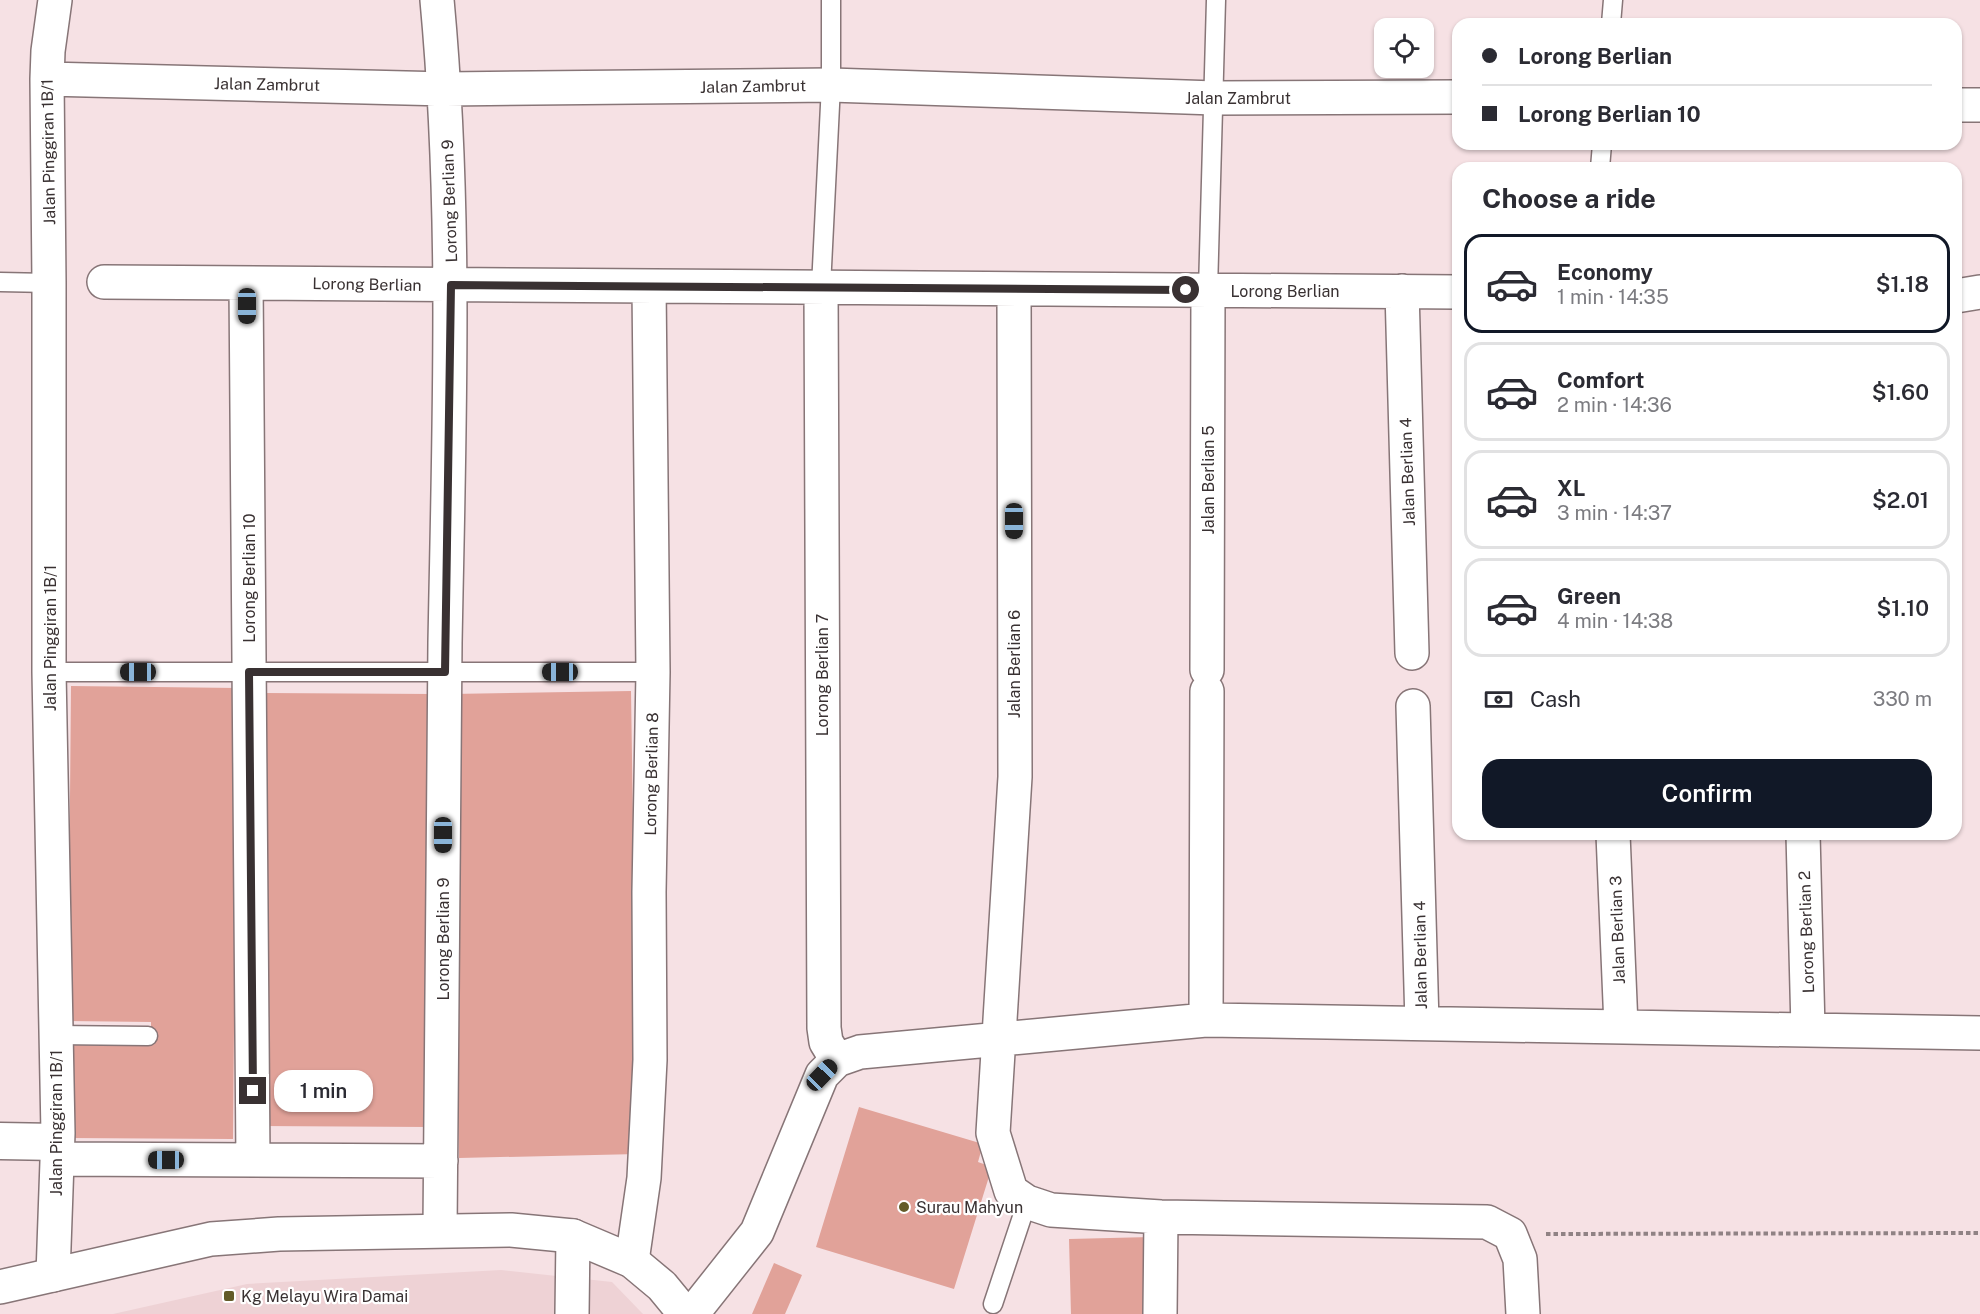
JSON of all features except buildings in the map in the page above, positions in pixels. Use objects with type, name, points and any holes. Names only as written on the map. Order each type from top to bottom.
[{"type":"street","name":"Jalan Pinggiran 1B/1","points":[[53,1275],[58,1148],[50,672],[50,283],[47,79],[48,51],[55,0]]},
{"type":"street","name":"Lorong Berlian 9","points":[[437,0],[446,89],[451,285],[440,1230]]},
{"type":"street","name":"Jalan Zambrut","points":[[47,79],[446,89],[831,85],[1215,98],[1452,97]]},
{"type":"street","points":[[1962,105],[1980,105]]},
{"type":"street","name":"Lorong Berlian","points":[[104,282],[1452,292]]},
{"type":"street","name":"Lorong Berlian 10","points":[[246,283],[253,1160]]},
{"type":"street","name":"Lorong Berlian 8","points":[[632,1261],[644,1178],[650,1060],[649,892],[653,672],[649,286]]},
{"type":"street","name":"Lorong Berlian 7","points":[[821,287],[824,1028],[826,1042],[837,1059]]},
{"type":"street","name":"Jalan Berlian 6","points":[[1014,289],[1015,777],[993,1133],[1011,1191],[1027,1202]]},
{"type":"street","name":"Jalan Berlian 5","points":[[1206,1020],[1208,290]]},
{"type":"street","name":"Jalan Berlian 4","points":[[1402,291],[1412,653]]},
{"type":"street","points":[[1962,296],[1980,292]]},
{"type":"street","name":"Jalan Berlian 4","points":[[1413,706],[1422,1023]]},
{"type":"street","name":"Jalan Berlian 3","points":[[1613,840],[1622,1026]]},
{"type":"street","name":"Lorong Berlian 2","points":[[1803,840],[1808,1029]]},
{"type":"street","points":[[692,1314],[758,1232],[822,1075],[837,1059],[860,1052],[1206,1020],[1980,1033]]},
{"type":"street","points":[[58,1148],[253,1160],[441,1161]]},
{"type":"street","points":[[1027,1202],[1051,1210],[1161,1217],[1487,1222],[1509,1234],[1520,1259],[1523,1314]]},
{"type":"street","points":[[1160,1314],[1161,1217]]},
{"type":"street","points":[[0,1287],[210,1239],[279,1234],[511,1230],[573,1236],[632,1261],[662,1286],[684,1314]]},
{"type":"street","points":[[572,1314],[573,1236]]},
{"type":"lane","points":[[821,287],[831,85],[831,0]]},
{"type":"lane","points":[[1208,290],[1216,0]]},
{"type":"lane","points":[[1612,18],[1613,0]]},
{"type":"lane","points":[[0,282],[50,283]]},
{"type":"lane","points":[[50,672],[653,672]]},
{"type":"lane","points":[[56,1035],[148,1036]]},
{"type":"lane","points":[[0,1132],[58,1148]]},
{"type":"lane","points":[[0,1150],[58,1148]]},
{"type":"lane","points":[[993,1304],[1027,1202]]},
{"type":"path","points":[[1509,1234],[1980,1233]]},
{"type":"shaded area","points":[[501,1270],[612,1282],[643,1314],[113,1314],[247,1284]]},
{"type":"place","name":"Surau Mahyun","points":[[904,1207]]},
{"type":"place","name":"Kg Melayu Wira Damai","points":[[229,1296]]},
{"type":"route","points":[[253,1091],[249,672],[445,672],[451,285],[1186,290]]}]
